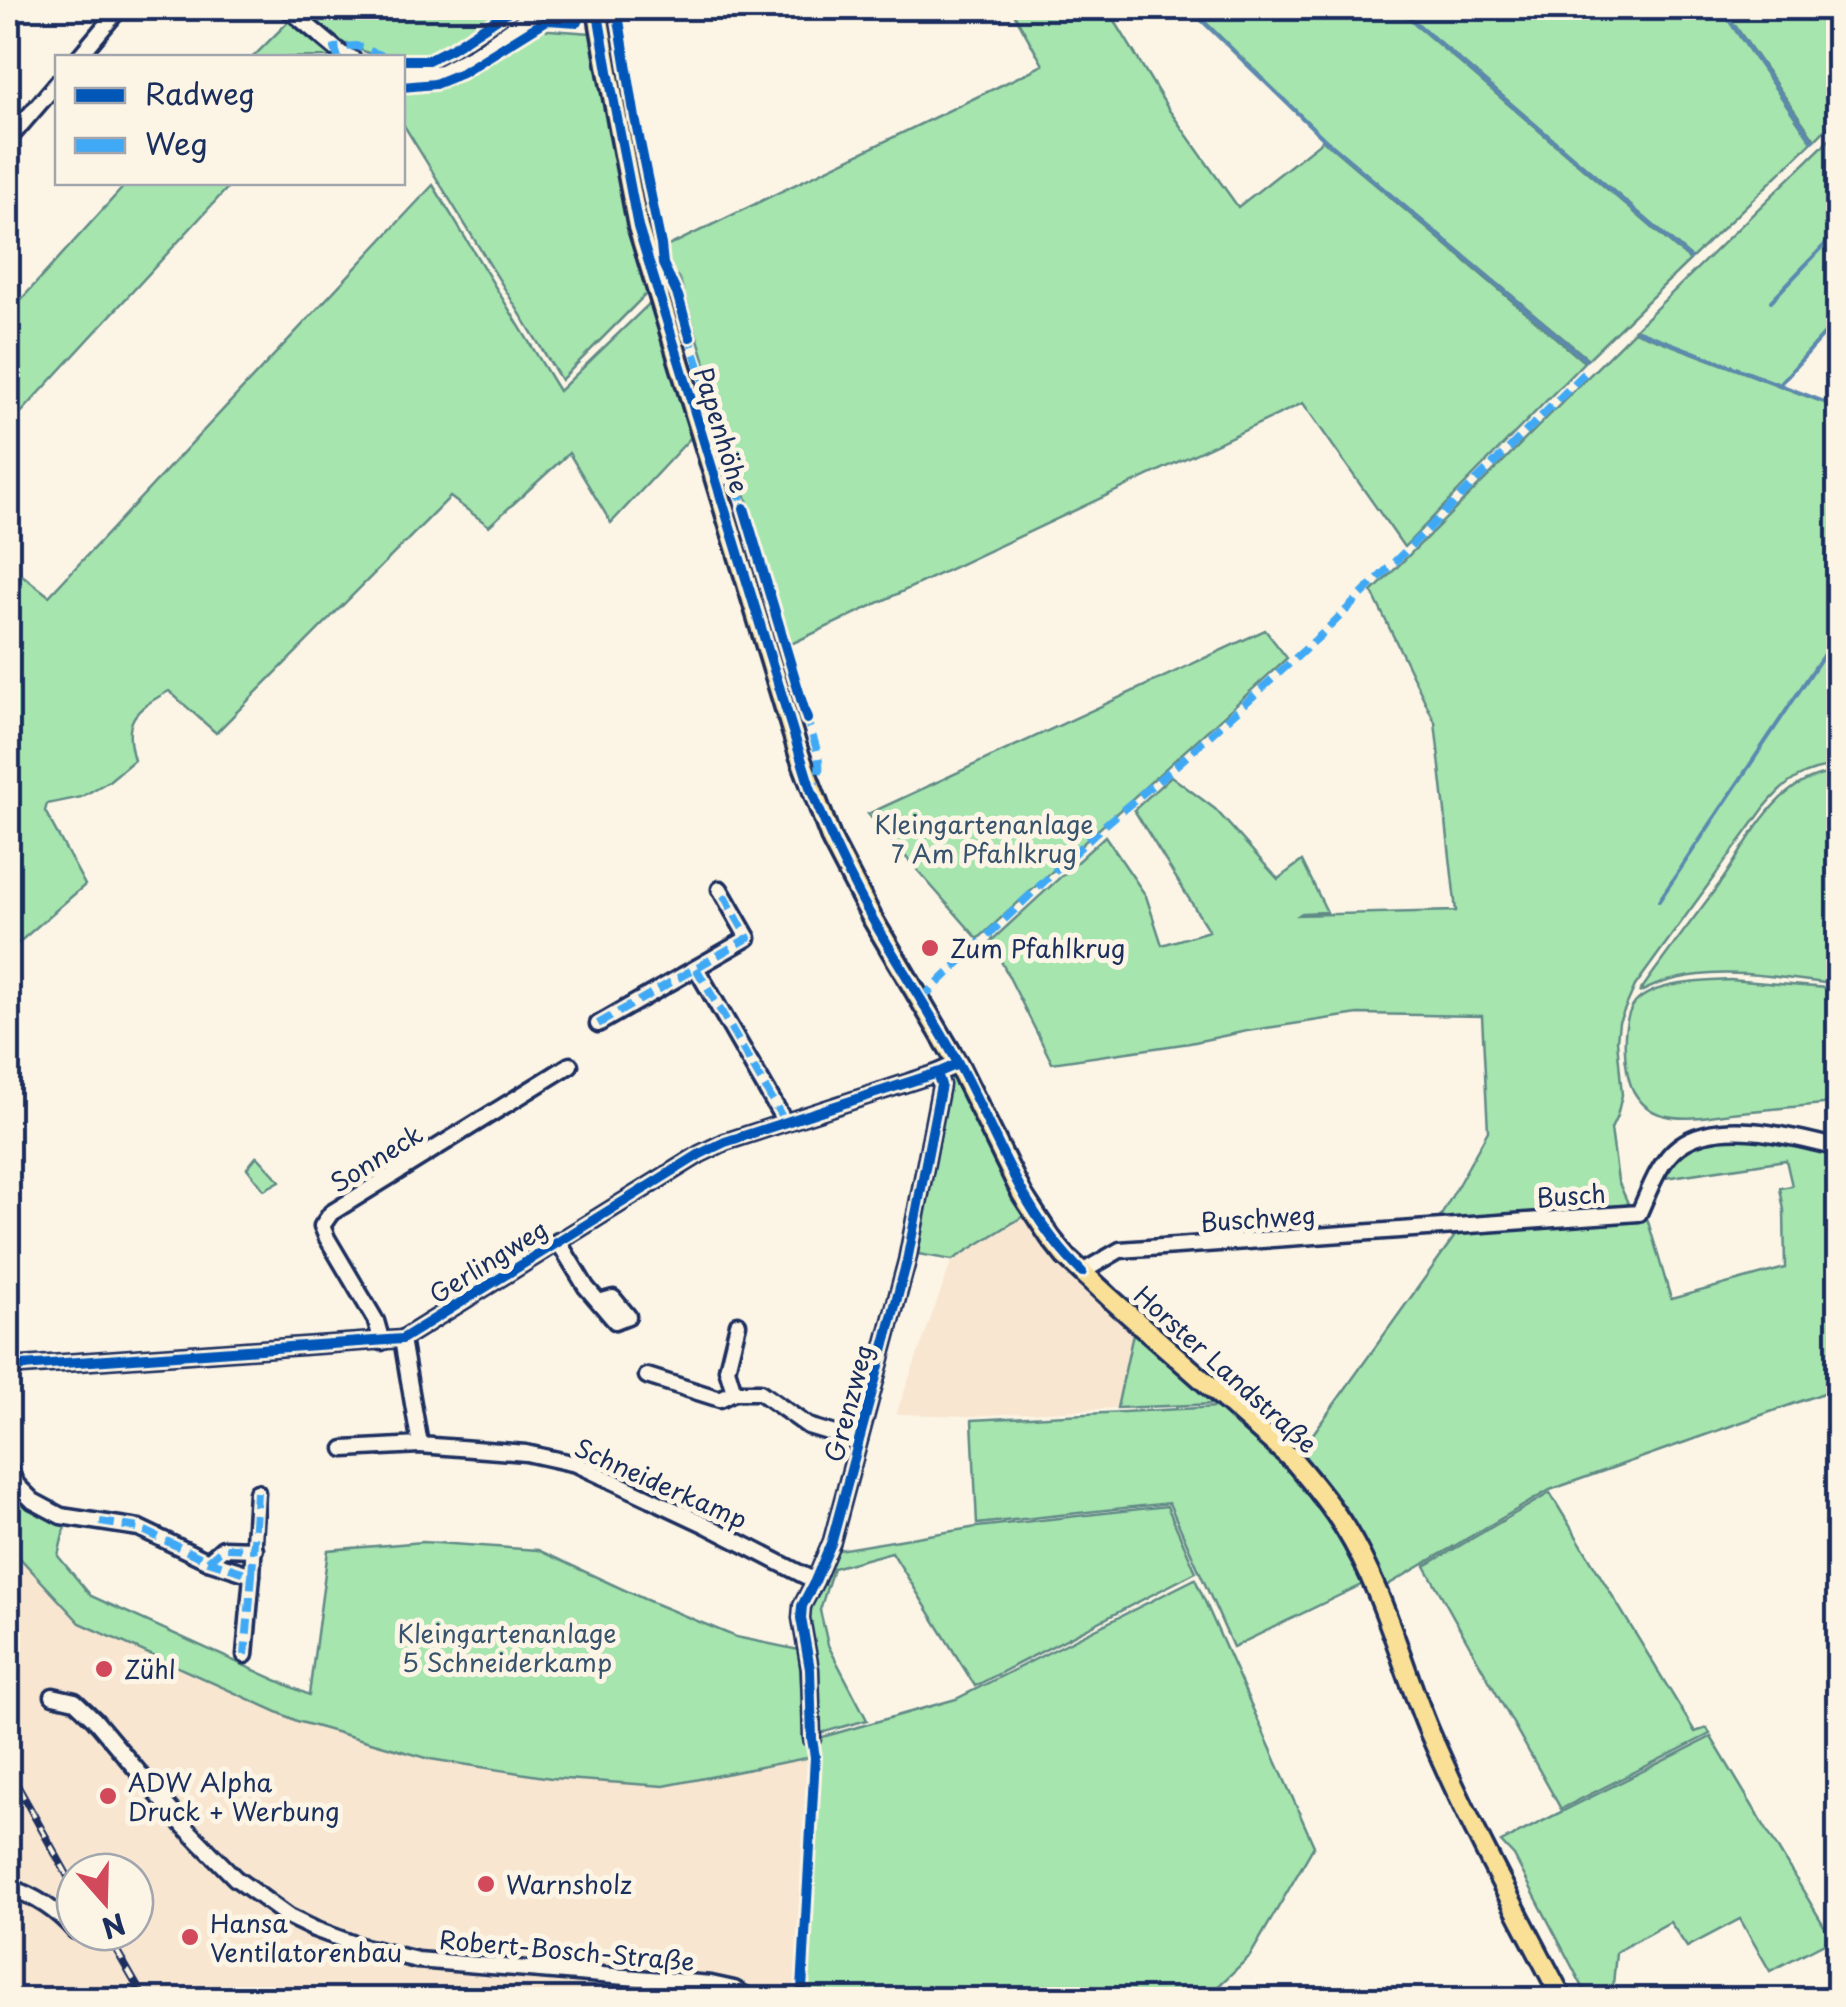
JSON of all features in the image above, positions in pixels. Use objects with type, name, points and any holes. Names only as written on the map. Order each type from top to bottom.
[{"type":"main road","name":"Papenhöhe","points":[[598,8],[638,227],[810,787],[832,841],[872,918],[958,1064]]},
{"type":"main road","name":"Horster Landstraße","points":[[958,1064],[1022,1194],[1050,1236],[1082,1272],[1294,1461],[1346,1530],[1368,1574],[1453,1785],[1563,2000]]},
{"type":"street","points":[[81,55],[120,8]]},
{"type":"street","points":[[286,8],[344,55]]},
{"type":"street","points":[[405,73],[442,72],[476,54],[528,17],[559,8]]},
{"type":"street","points":[[8,140],[55,85]]},
{"type":"street","points":[[598,1024],[748,938],[720,889]]},
{"type":"street","points":[[696,968],[785,1122]]},
{"type":"street","name":"Gerlingweg","points":[[8,1367],[402,1339],[724,1142],[958,1064]]},
{"type":"street","name":"Sonneck","points":[[382,1342],[376,1321],[322,1226],[331,1213],[570,1066]]},
{"type":"street","name":"Grenzweg","points":[[812,1739],[810,1670],[800,1618],[802,1606],[832,1540],[907,1260],[941,1085],[938,1073]]},
{"type":"street","name":"Busch","points":[[1443,1227],[1639,1213],[1659,1171],[1677,1146],[1708,1132],[1770,1132],[1838,1148]]},
{"type":"street","name":"Buschweg","points":[[1082,1272],[1120,1250],[1443,1227]]},
{"type":"street","name":"Gerlingweg","points":[[558,1241],[599,1302]]},
{"type":"street","points":[[734,1392],[726,1369],[738,1324]]},
{"type":"street","points":[[402,1339],[420,1445]]},
{"type":"street","points":[[648,1376],[720,1398],[734,1392],[760,1392],[808,1426],[858,1441]]},
{"type":"street","name":"Schneiderkamp","points":[[344,1450],[420,1445],[526,1453],[576,1464],[816,1581]]},
{"type":"street","points":[[8,1468],[17,1485],[33,1501],[62,1516],[139,1528],[208,1561],[252,1575]]},
{"type":"street","points":[[245,1654],[257,1492]]},
{"type":"street","points":[[208,1561],[223,1548],[254,1548]]},
{"type":"street","name":"Robert-Bosch-Straße","points":[[53,1696],[75,1701],[94,1719],[184,1826],[235,1878],[288,1917],[314,1930],[418,1960],[711,1984],[734,1989],[754,2000]]},
{"type":"street","points":[[8,1887],[55,1910]]},
{"type":"shaded area","points":[[1027,1214],[1134,1329],[1117,1408],[972,1416],[896,1414],[952,1260]]},
{"type":"shaded area","points":[[8,1545],[80,1623],[297,1721],[430,1759],[664,1786],[811,1757],[799,1983],[789,2000],[8,1999]]},
{"type":"green space","points":[[294,8],[507,8],[471,36],[420,58],[373,55],[343,43]]},
{"type":"green space","points":[[1011,8],[1107,8],[1169,110],[1238,207],[1323,140],[1584,362],[1404,547],[1303,403],[791,644],[680,280],[666,261],[666,247],[1043,65]]},
{"type":"green space","points":[[1191,8],[1720,8],[1812,142],[1692,258],[1402,10],[1690,260],[1588,359],[1325,139]]},
{"type":"green space","points":[[1723,8],[1838,8],[1838,117],[1815,140]]},
{"type":"green space","points":[[291,19],[331,55],[255,55]]},
{"type":"green space","points":[[536,29],[591,33],[611,134],[650,290],[561,380],[405,127],[405,91],[431,91],[463,77]]},
{"type":"green space","points":[[1838,131],[1838,318],[1779,384],[1635,329]]},
{"type":"green space","points":[[125,185],[230,185],[8,427],[8,314]]},
{"type":"green space","points":[[433,185],[559,391],[654,299],[695,433],[611,523],[569,453],[489,526],[450,497],[216,733],[169,691],[147,704],[131,726],[134,760],[81,797],[47,804],[45,811],[85,885],[8,952],[8,564],[49,596]]},
{"type":"green space","points":[[1634,331],[1838,408],[1838,766],[1805,773],[1772,799],[1635,986],[1619,1022],[1622,1095],[1611,1129],[1618,1181],[1631,1210],[1437,1223],[1488,1131],[1482,1016],[1358,1014],[1052,1063],[991,941],[1105,836],[1146,896],[1162,945],[1209,931],[1134,810],[1171,776],[1215,809],[1278,879],[1302,861],[1327,912],[1299,915],[1456,911],[1435,722],[1372,592]]},
{"type":"green space","name":"Kleingartenanlage 7 Am Pfahlkrug","points":[[1265,630],[1287,658],[978,939],[868,814]]},
{"type":"green space","points":[[1838,772],[1838,985],[1763,975],[1711,974],[1662,983],[1639,993],[1769,811],[1800,784]]},
{"type":"green space","points":[[1730,980],[1838,989],[1838,1100],[1688,1118],[1658,1114],[1639,1099],[1627,1072],[1625,1047],[1627,1021],[1635,1003],[1666,987]]},
{"type":"green space","points":[[950,1075],[1027,1214],[952,1260],[918,1254]]},
{"type":"green space","points":[[1708,1134],[1769,1134],[1837,1152],[1838,1183],[1827,1186],[1838,1292],[1838,1388],[1550,1490],[1386,1586],[1348,1516],[1300,1452],[1457,1233],[1647,1218],[1671,1299],[1785,1268],[1780,1188],[1792,1186],[1786,1160],[1658,1179],[1680,1150]]},
{"type":"green space","points":[[257,1156],[280,1181],[264,1190],[247,1168]]},
{"type":"green space","points":[[1134,1329],[1216,1404],[1117,1408]]},
{"type":"green space","points":[[1218,1407],[1274,1451],[1338,1533],[1363,1584],[1233,1647],[1169,1503],[977,1524],[972,1420]]},
{"type":"green space","name":"Kleingartenanlage 5 Schneiderkamp","points":[[9,1491],[28,1509],[66,1522],[58,1556],[91,1596],[309,1695],[328,1550],[423,1542],[538,1550],[736,1637],[799,1650],[804,1735],[811,1757],[664,1786],[551,1778],[430,1759],[297,1721],[80,1623],[8,1545]]},
{"type":"green space","points":[[1550,1493],[1695,1732],[1707,1728],[1710,1734],[1561,1809],[1425,1566]]},
{"type":"green space","points":[[1167,1506],[1196,1572],[975,1686],[892,1552],[833,1568],[820,1610],[828,1645],[867,1720],[814,1735],[806,1622],[832,1551],[977,1527]]},
{"type":"green space","points":[[1195,1579],[1314,1846],[1250,1956],[1205,1999],[802,1999],[808,1989],[819,1738],[956,1699]]},
{"type":"green space","points":[[1711,1737],[1832,1939],[1770,1971],[1740,1919],[1687,1947],[1670,1922],[1616,1952],[1613,1985],[1589,1999],[1514,1856],[1501,1842]]},
{"type":"waterway","points":[[8,11],[11,8]]},
{"type":"waterway","points":[[1189,8],[1324,139],[1586,360]]},
{"type":"waterway","points":[[1408,8],[1402,11],[1690,258]]},
{"type":"waterway","points":[[1721,8],[1813,141]]},
{"type":"waterway","points":[[1771,301],[1838,231]]},
{"type":"waterway","points":[[1779,385],[1838,319]]},
{"type":"waterway","points":[[1638,331],[1838,407]]},
{"type":"waterway","points":[[1659,901],[1838,633]]},
{"type":"railway","points":[[8,1769],[55,1853]]},
{"type":"railway","points":[[117,1952],[145,2000]]},
{"type":"marked path","points":[[337,55],[335,48],[356,46],[381,55]]},
{"type":"marked path","points":[[688,332],[745,513]]},
{"type":"marked path","points":[[921,999],[1094,834],[1321,635],[1587,371]]},
{"type":"marked path","points":[[805,714],[819,763],[819,773],[810,787]]},
{"type":"marked path","points":[[598,1024],[748,938],[720,889]]},
{"type":"marked path","points":[[696,968],[785,1122]]},
{"type":"marked path","points":[[252,1575],[257,1492]]},
{"type":"marked path","points":[[100,1522],[139,1528],[208,1561],[252,1575],[245,1655]]},
{"type":"marked path","points":[[208,1561],[223,1548],[255,1549]]},
{"type":"cycle path","points":[[405,60],[428,60],[513,8]]},
{"type":"cycle path","points":[[405,87],[435,84],[462,73],[547,20],[578,22],[582,8]]},
{"type":"cycle path","points":[[597,8],[638,227],[810,787],[855,886],[958,1063],[1012,1173],[1043,1225],[1082,1272]]},
{"type":"cycle path","points":[[617,8],[663,264],[690,337]]},
{"type":"cycle path","points":[[744,508],[807,719]]},
{"type":"cycle path","points":[[8,1367],[402,1339],[700,1154],[725,1142],[958,1064]]},
{"type":"cycle path","points":[[795,2000],[802,1990],[815,1757],[802,1606],[832,1541],[907,1261],[941,1085],[937,1073]]},
{"type":"place","name":"Zum Pfahlkrug","points":[[930,948]]},
{"type":"place","name":"Zühl","points":[[104,1669]]},
{"type":"place","name":"ADW Alpha Druck + Werbung","points":[[108,1796]]},
{"type":"place","name":"Warnsholz","points":[[486,1884]]},
{"type":"place","name":"Hansa Ventilatorenbau","points":[[190,1937]]}]
